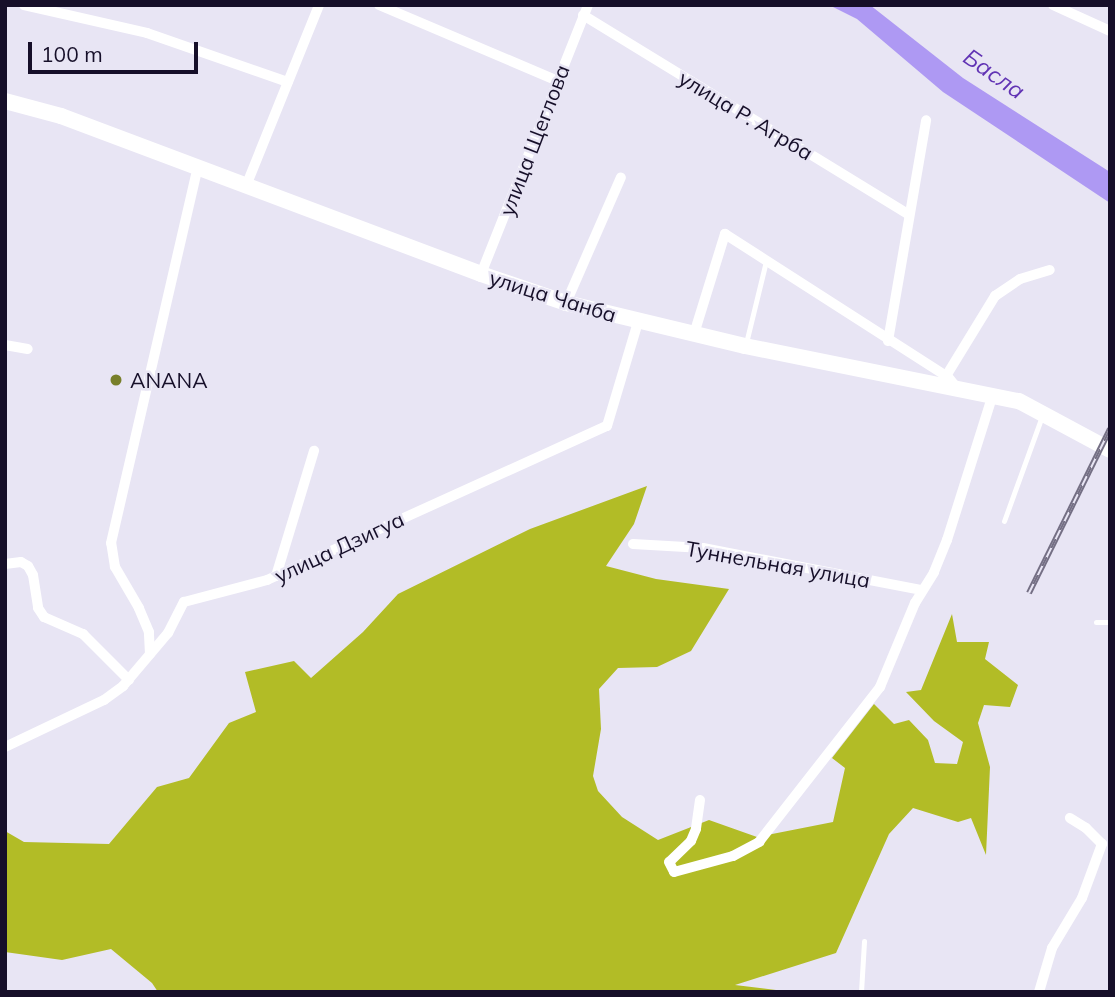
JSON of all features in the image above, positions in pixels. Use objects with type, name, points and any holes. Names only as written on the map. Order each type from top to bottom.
[{"type":"street","points":[[24,5],[147,33],[288,82]]},
{"type":"street","points":[[246,186],[318,5]]},
{"type":"street","points":[[379,5],[558,80]]},
{"type":"street","points":[[1053,5],[1110,31]]},
{"type":"street","name":"улица Щеглова","points":[[481,275],[585,10]]},
{"type":"street","name":"улица Р. Агрба","points":[[585,10],[908,214]]},
{"type":"street","name":"улица Чанба","points":[[5,101],[61,116],[481,275],[566,303],[745,346],[948,383],[992,397],[1018,401],[1110,450]]},
{"type":"street","points":[[888,341],[926,120]]},
{"type":"street","points":[[150,654],[149,632],[139,608],[115,567],[111,543],[198,167]]},
{"type":"street","points":[[566,303],[621,177]]},
{"type":"street","points":[[694,334],[725,234],[948,383],[995,296],[1020,279],[1050,270]]},
{"type":"street","name":"улица Дзигуа","points":[[5,747],[104,701],[129,680],[168,633],[184,602],[276,576],[607,426],[638,322]]},
{"type":"street","points":[[5,345],[28,349]]},
{"type":"street","points":[[700,800],[696,829],[691,841],[669,862],[669,868],[674,872],[733,856],[759,842],[880,687],[947,540],[992,397]]},
{"type":"street","points":[[276,576],[314,451]]},
{"type":"street","name":"Туннельная улица","points":[[633,544],[731,552],[922,590]]},
{"type":"street","points":[[5,564],[21,562],[28,566],[33,575],[38,608],[44,617],[83,634],[129,680]]},
{"type":"street","points":[[1039,992],[1052,948],[1082,898],[1102,844],[1087,828],[1070,818]]},
{"type":"lane","points":[[745,346],[766,261]]},
{"type":"lane","points":[[1004,521],[1042,416]]},
{"type":"lane","points":[[1096,622],[1110,622]]},
{"type":"lane","points":[[861,992],[864,941]]},
{"type":"shaded area","points":[[829,5],[870,5],[963,78],[1110,172],[1110,203],[943,92],[857,19]]},
{"type":"shaded area","points":[[647,486],[634,524],[606,566],[656,579],[729,589],[691,651],[657,667],[618,668],[599,689],[601,729],[593,776],[598,791],[622,817],[658,840],[709,820],[757,837],[833,822],[845,768],[832,758],[874,704],[894,724],[909,720],[928,740],[935,763],[957,764],[963,742],[934,721],[906,692],[921,690],[952,614],[957,642],[989,642],[985,659],[1018,685],[1010,707],[984,705],[978,723],[990,767],[986,855],[971,818],[958,822],[913,808],[889,834],[836,953],[735,985],[792,992],[158,992],[152,983],[111,949],[62,960],[5,952],[5,831],[24,842],[109,844],[157,787],[189,778],[229,723],[256,712],[245,672],[294,661],[311,678],[363,632],[398,594],[530,529]]},
{"type":"railway","points":[[1029,593],[1110,429]]},
{"type":"place","name":"ANANA","points":[[116,380]]},
{"type":"water label","name":"Басла","points":[[994,74]]}]
